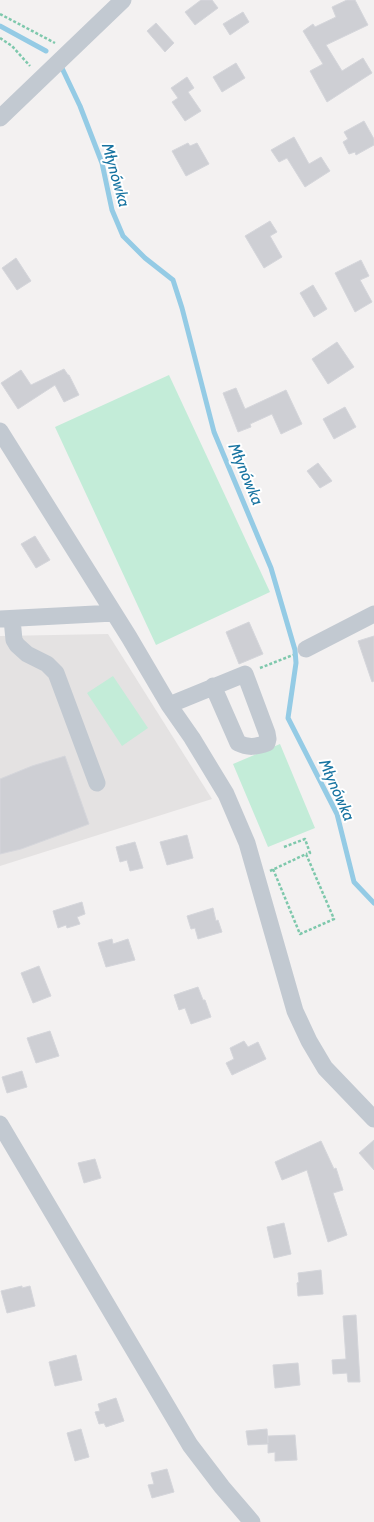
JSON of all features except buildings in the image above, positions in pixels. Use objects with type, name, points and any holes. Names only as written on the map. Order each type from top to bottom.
[{"type":"street","points":[[0,118],[123,0]]},
{"type":"street","points":[[0,431],[114,613],[169,705],[192,738],[226,794],[247,844],[295,1011],[309,1042],[326,1068],[374,1119]]},
{"type":"street","points":[[97,783],[56,673],[47,664],[27,654],[17,645],[6,619],[114,613]]},
{"type":"street","points":[[306,650],[374,614]]},
{"type":"street","points":[[169,705],[213,686],[245,674],[267,733],[268,739],[266,743],[258,746],[246,747],[238,743],[213,686]]},
{"type":"street","points":[[0,1124],[190,1445],[222,1487],[252,1522]]},
{"type":"path","points":[[0,14],[69,51]]},
{"type":"path","points":[[0,38],[12,46],[41,78]]},
{"type":"path","points":[[245,674],[287,658]]},
{"type":"path","points":[[257,876],[310,853],[305,839],[284,847]]},
{"type":"path","points":[[273,869],[300,934],[334,919],[306,854]]},
{"type":"shaded area","points":[[108,634],[212,799],[0,866],[0,636]]},
{"type":"green space","points":[[169,375],[270,592],[156,645],[55,427]]},
{"type":"green space","points":[[113,676],[148,728],[122,746],[87,693]]},
{"type":"green space","points":[[280,744],[315,828],[268,847],[233,764]]},
{"type":"waterway","name":"Młynówka","points":[[0,26],[46,51]]},
{"type":"waterway","name":"Młynówka","points":[[61,66],[80,106],[102,163],[112,210],[123,236],[145,258],[173,280],[182,308],[214,432],[271,568],[295,650],[296,663],[288,718],[337,814],[354,882],[374,903]]}]
